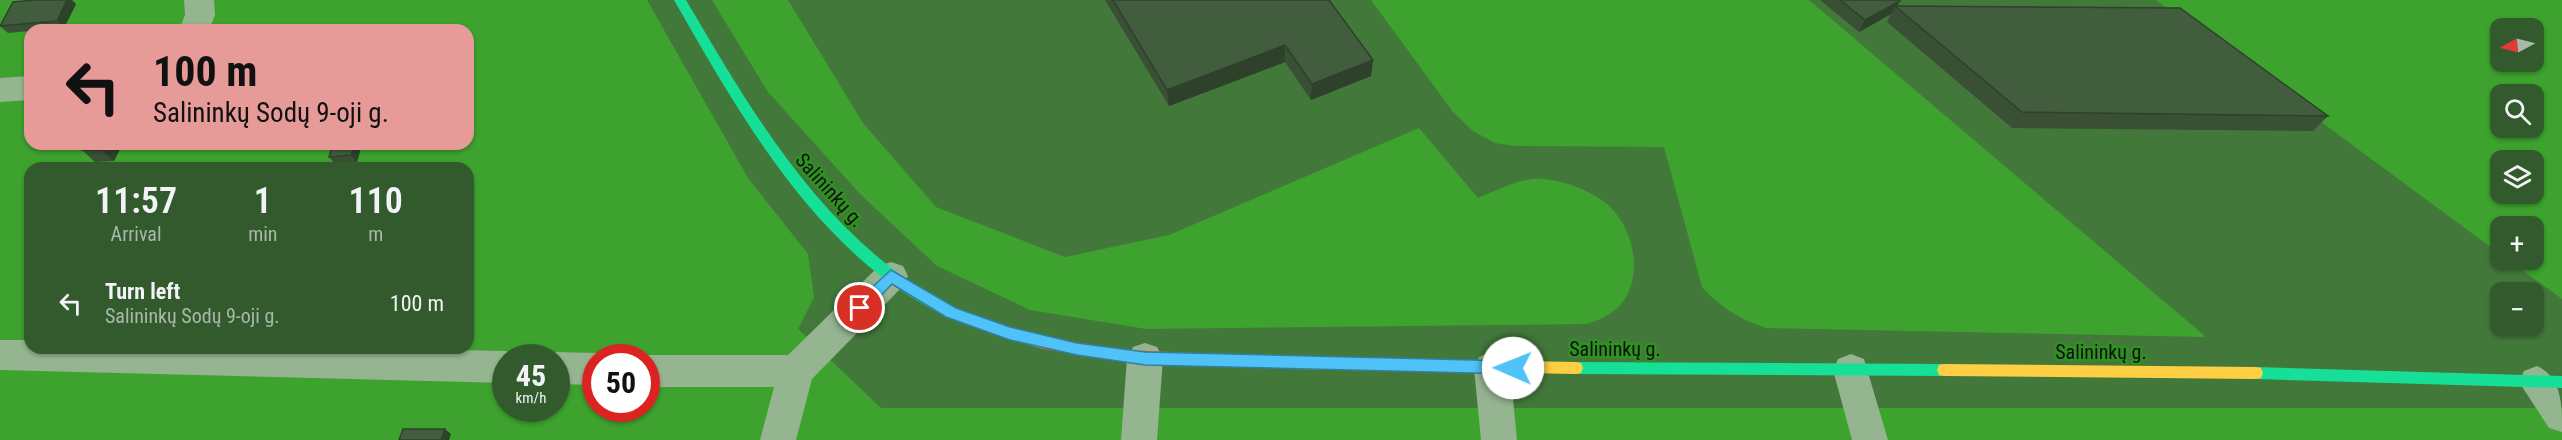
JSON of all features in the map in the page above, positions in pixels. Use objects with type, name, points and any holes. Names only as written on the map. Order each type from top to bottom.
[{"type":"main road","name":"Salininkų g.","points":[[680,0],[759,134],[796,188],[834,230],[891,276],[951,312],[1010,334],[1077,349],[1145,358],[1492,368],[2255,374],[2550,382]]},
{"type":"street","points":[[196,24],[200,15],[199,0]]},
{"type":"street","points":[[0,90],[24,88]]},
{"type":"street","points":[[778,440],[796,371],[891,276]]},
{"type":"street","points":[[0,355],[492,367]]},
{"type":"street","points":[[1139,440],[1145,358]]},
{"type":"street","points":[[1492,368],[1499,440]]},
{"type":"street","points":[[1851,370],[1870,440]]},
{"type":"street","points":[[660,371],[796,371]]},
{"type":"street","points":[[2550,382],[2562,416]]},
{"type":"green space","points":[[0,0],[647,0],[748,178],[808,254],[814,297],[798,329],[881,408],[2562,408],[2562,440],[0,440]]},
{"type":"green space","points":[[712,0],[788,0],[863,123],[936,207],[1065,257],[1169,235],[1419,128],[1478,198],[1518,182],[1543,179],[1577,187],[1607,204],[1618,215],[1631,244],[1634,261],[1629,292],[1620,305],[1608,315],[1587,324],[1146,329],[1030,310],[937,266],[860,194],[768,92]]},
{"type":"green space","points":[[1371,0],[1809,0],[2206,337],[1766,328],[1757,325],[1724,307],[1702,287],[1664,147],[1515,146],[1495,143],[1473,131],[1453,112]]},
{"type":"green space","points":[[2156,0],[2562,0],[2562,299],[2544,286],[2544,282],[2538,282],[2522,270],[2544,270],[2544,216],[2490,216],[2490,247]]},
{"type":"building","points":[[67,0],[57,21],[0,26],[13,2]]},
{"type":"building","points":[[1113,0],[1329,0],[1373,60],[1312,84],[1285,45],[1167,90]]},
{"type":"building","points":[[1840,0],[1899,0],[1900,1],[1865,20]]},
{"type":"building","points":[[1895,6],[2180,8],[2328,116],[2022,112]]},
{"type":"building","points":[[331,150],[353,150],[351,155],[329,157]]},
{"type":"building","points":[[403,429],[445,429],[441,440],[399,440]]},
{"type":"traffic: fast","points":[[680,0],[747,112],[784,165],[824,214],[869,258],[920,295],[978,324],[1043,343]]},
{"type":"traffic: fast","points":[[1576,368],[1944,370]]},
{"type":"traffic: fast","points":[[2256,373],[2562,382]]},
{"type":"traffic: slow","points":[[1292,363],[1576,368]]},
{"type":"traffic: slow","points":[[1944,370],[2256,373]]},
{"type":"traffic: jam","points":[[1043,343],[1128,356],[1292,363]]},
{"type":"route","points":[[860,308],[891,276],[951,312],[1010,334],[1077,349],[1145,358],[1513,368]]}]
